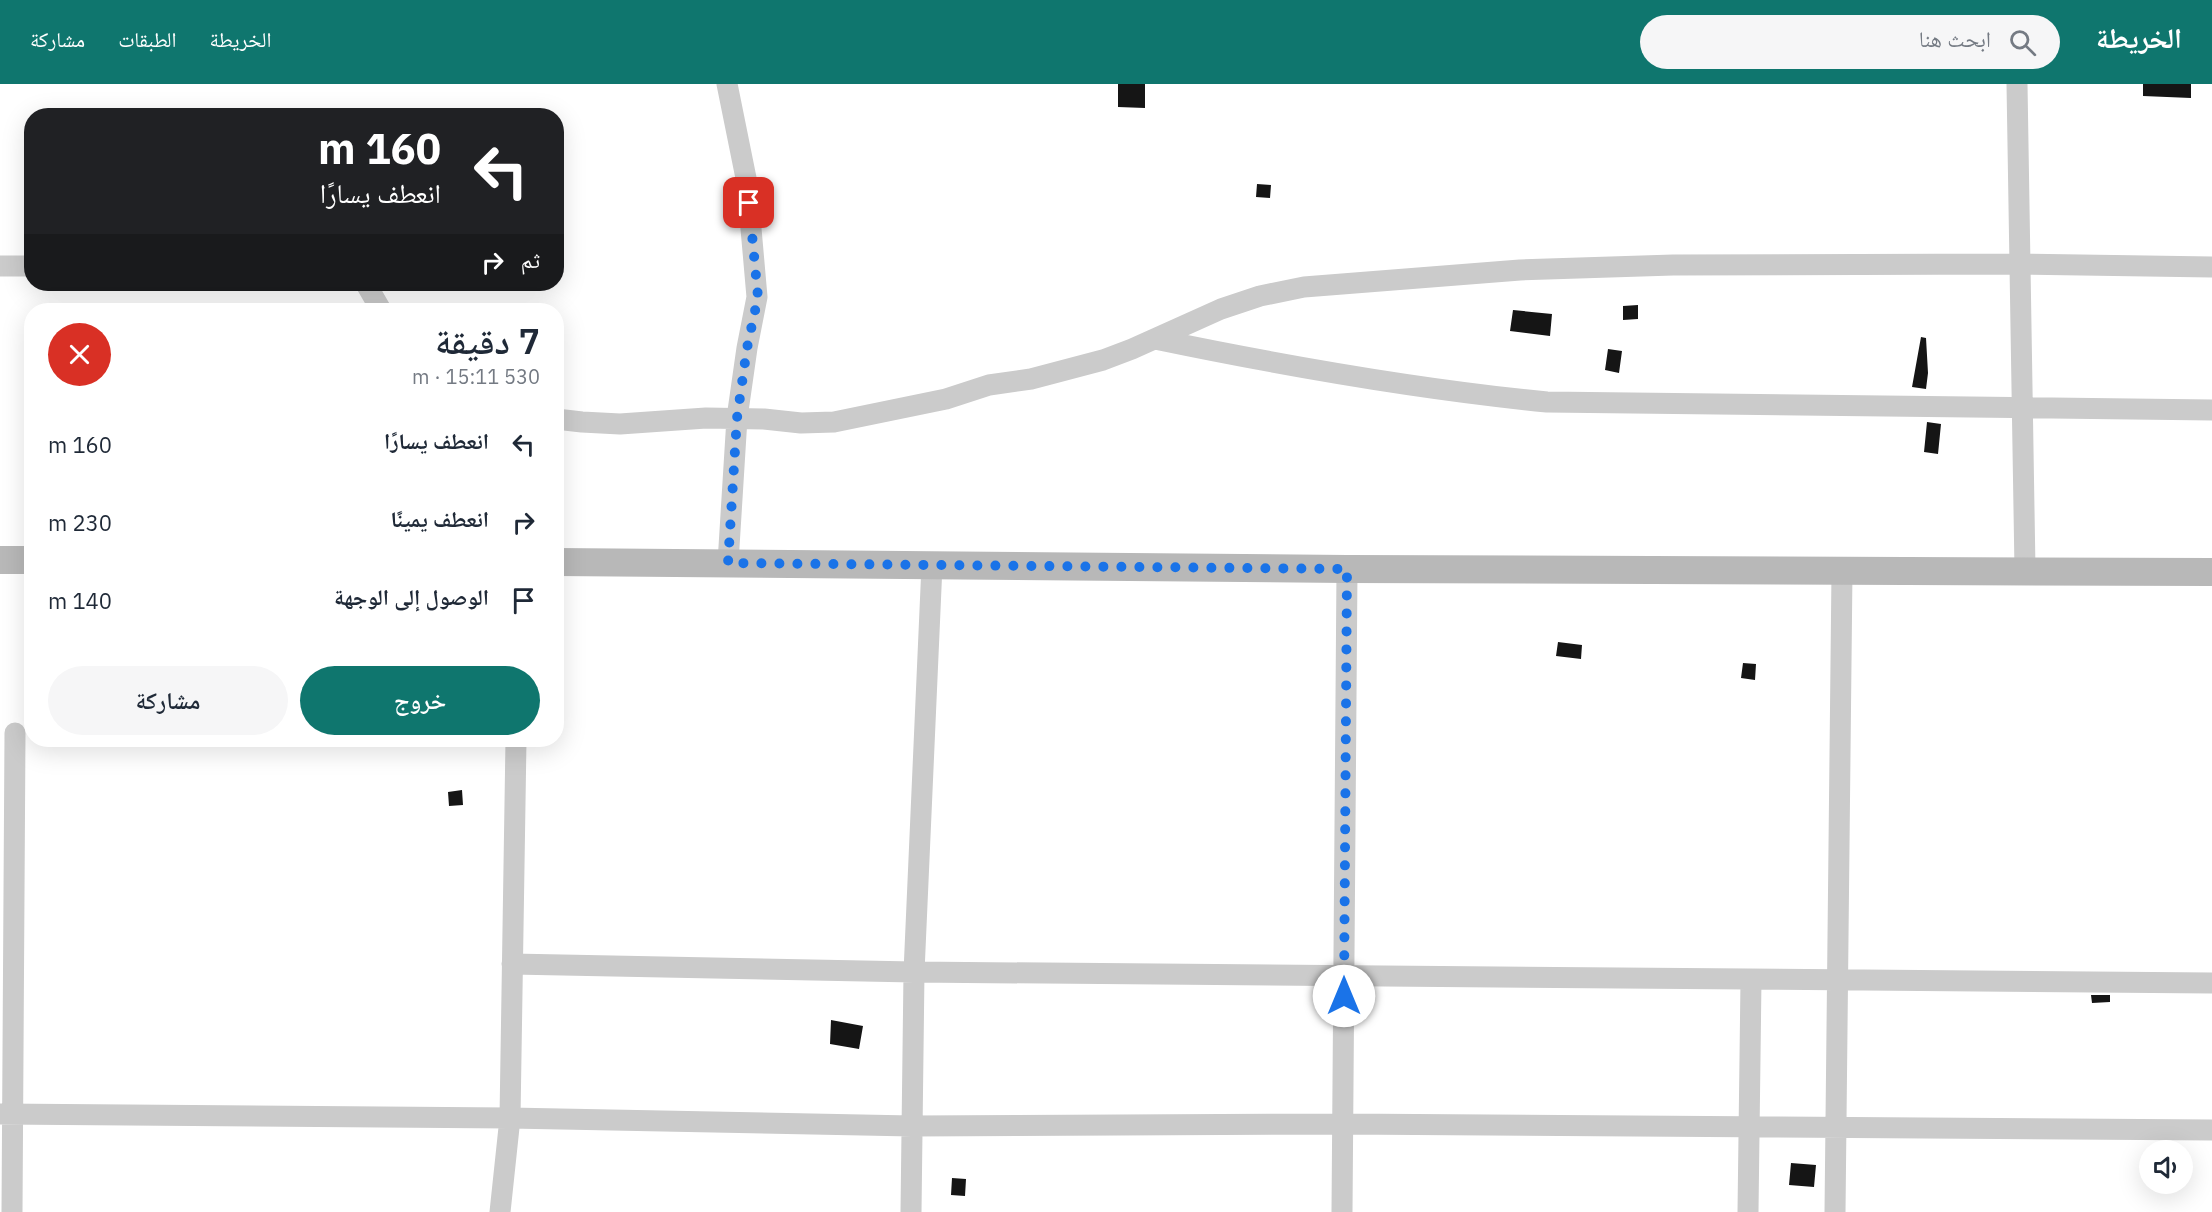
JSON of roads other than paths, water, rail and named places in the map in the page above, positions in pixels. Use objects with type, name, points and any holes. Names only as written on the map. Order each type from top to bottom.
[{"type":"street","points":[[726,84],[747,183],[758,297],[747,348],[737,418],[728,563]]},
{"type":"street","points":[[2017,84],[2020,407],[2025,570]]},
{"type":"street","points":[[564,420],[620,424],[706,418],[801,423],[834,422],[946,399],[988,385],[1031,379],[1103,360],[1221,309],[1260,296],[1304,287],[1520,270],[1661,266],[2018,264],[2212,267]]},
{"type":"street","points":[[0,266],[24,266]]},
{"type":"street","points":[[1155,339],[1263,362],[1362,379],[1463,394],[1547,402],[2212,410]]},
{"type":"street","points":[[0,560],[24,560]]},
{"type":"street","points":[[564,562],[1347,569],[2212,572]]},
{"type":"street","points":[[911,1212],[914,972],[932,565]]},
{"type":"street","points":[[1342,1212],[1347,569]]},
{"type":"street","points":[[1835,1212],[1842,571]]},
{"type":"street","points":[[12,1212],[6,1114],[7,970],[15,733]]},
{"type":"street","points":[[500,1212],[510,1118],[516,747]]},
{"type":"street","points":[[512,964],[914,972],[2212,983]]},
{"type":"street","points":[[1748,1212],[1751,980]]},
{"type":"street","points":[[6,1114],[510,1118],[912,1126],[1342,1125],[2212,1130]]}]
